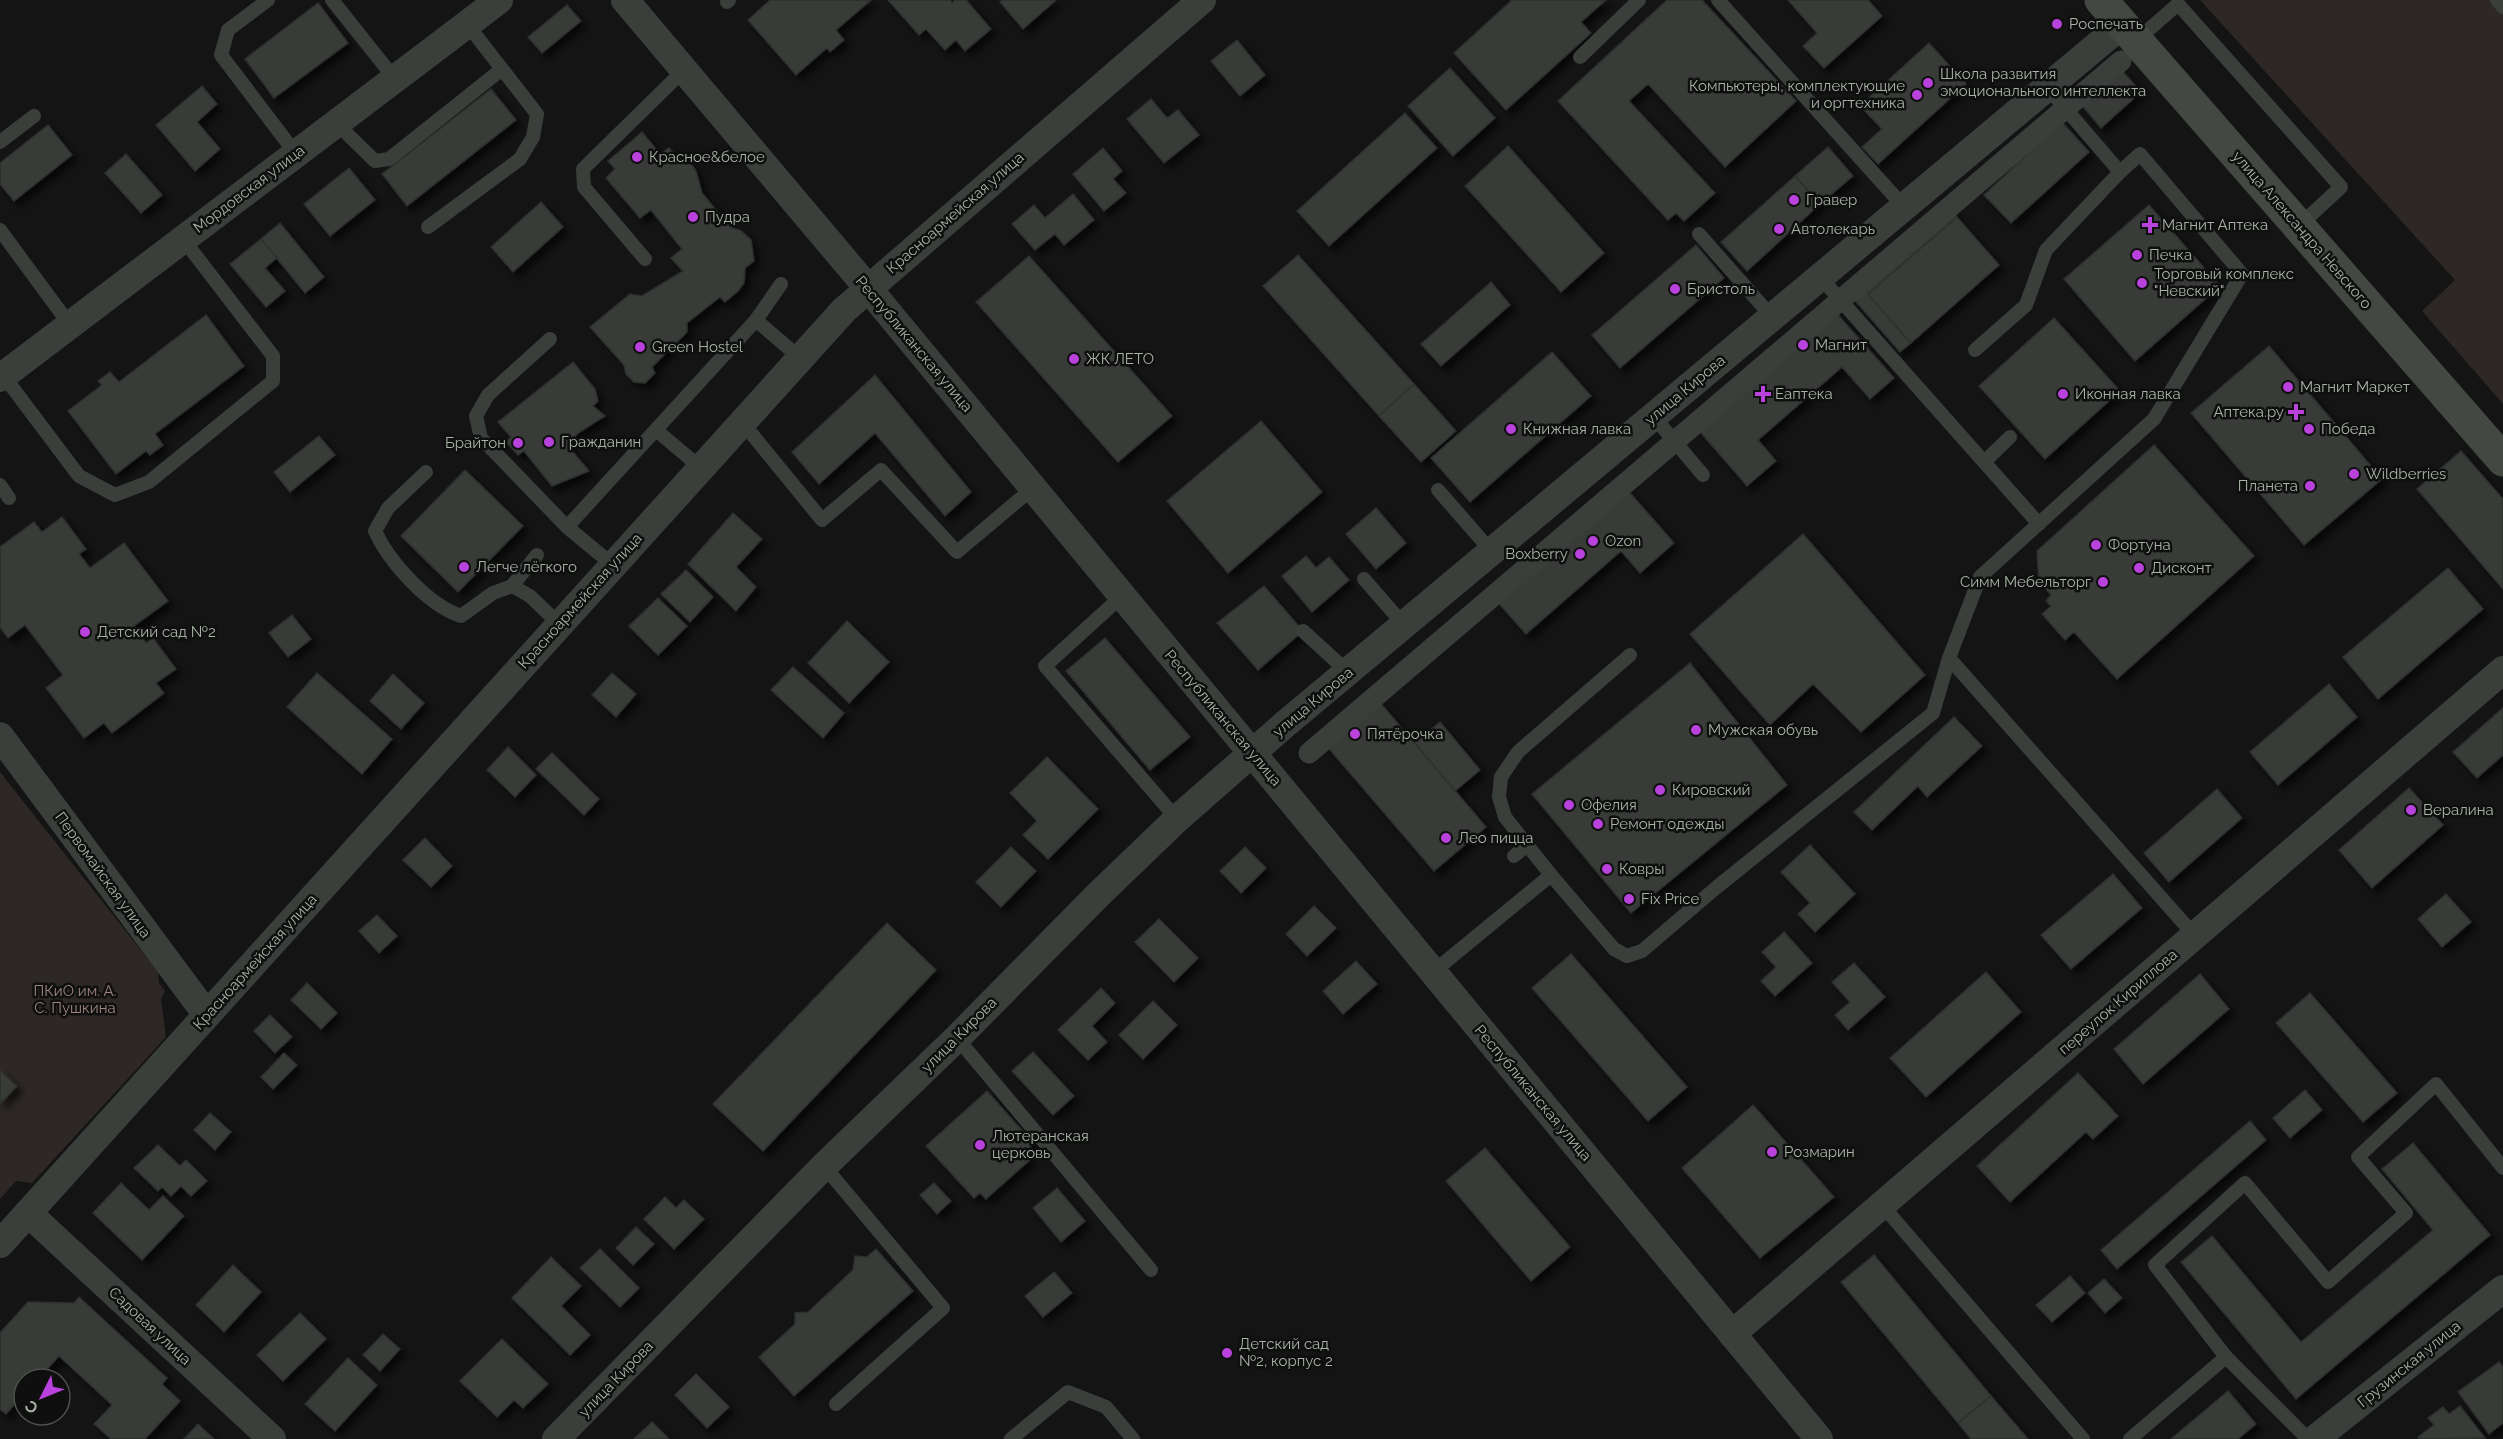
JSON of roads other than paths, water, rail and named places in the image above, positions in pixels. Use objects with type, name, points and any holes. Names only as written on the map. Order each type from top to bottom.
[{"type":"main road","name":"улица Александра Невского","points":[[2121,31],[2299,225],[2503,460]]},
{"type":"street","name":"Мордовская улица","points":[[2,377],[499,0]]},
{"type":"street","name":"Республиканская улица","points":[[625,0],[867,287],[1819,1439]]},
{"type":"street","name":"Красноармейская улица","points":[[0,1244],[844,310],[867,287],[1202,0]]},
{"type":"street","name":"улица Кирова","points":[[556,1439],[824,1166],[957,1038],[1098,895],[1177,819],[1348,672],[2046,86],[2121,31]]},
{"type":"street","points":[[1309,753],[2066,109],[2121,31]]},
{"type":"street","name":"переулок Кириллова","points":[[1732,1334],[2503,670]]},
{"type":"street","name":"Первомайская улица","points":[[0,736],[207,1015]]},
{"type":"street","name":"Садовая улица","points":[[28,1213],[272,1439]]},
{"type":"street","name":"Грузинская улица","points":[[2315,1439],[2503,1289]]},
{"type":"lane","points":[[268,0],[228,30],[221,55],[296,154]]},
{"type":"lane","points":[[332,0],[395,79]]},
{"type":"lane","points":[[1580,57],[1639,0]]},
{"type":"lane","points":[[1718,0],[1904,207]]},
{"type":"lane","points":[[2497,0],[2503,7]]},
{"type":"lane","points":[[2121,31],[2178,4],[2341,187],[2299,225]]},
{"type":"lane","points":[[428,227],[520,159],[533,137],[537,114],[467,24]]},
{"type":"lane","points":[[336,123],[375,161],[389,159],[502,69]]},
{"type":"lane","points":[[645,259],[584,187],[583,169],[684,70]]},
{"type":"lane","points":[[2046,86],[2120,172]]},
{"type":"lane","points":[[0,142],[34,116]]},
{"type":"lane","points":[[1630,656],[1518,752],[1501,777],[1499,797],[1505,818],[1614,949],[1627,956],[1642,951],[1717,887],[1934,713],[1949,658],[1980,577],[2154,419],[2242,274],[2140,154],[2046,250],[2026,305],[1975,350]]},
{"type":"lane","points":[[0,230],[70,325]]},
{"type":"lane","points":[[1699,234],[1772,317]]},
{"type":"lane","points":[[2,377],[79,476],[115,495],[148,482],[273,381],[273,356],[183,239]]},
{"type":"lane","points":[[1820,277],[2038,524]]},
{"type":"lane","points":[[567,527],[756,320],[781,284]]},
{"type":"lane","points":[[756,320],[800,358]]},
{"type":"lane","points":[[550,339],[488,395],[476,416],[482,438],[567,527],[613,565]]},
{"type":"lane","points":[[1653,416],[1703,475]]},
{"type":"lane","points":[[742,422],[822,520],[881,470],[957,552],[1033,488]]},
{"type":"lane","points":[[656,430],[701,468]]},
{"type":"lane","points":[[1984,462],[2010,437]]},
{"type":"lane","points":[[426,472],[388,508],[375,531],[383,550],[413,582],[445,610],[461,615],[493,593],[512,586],[537,555]]},
{"type":"lane","points":[[0,485],[9,498]]},
{"type":"lane","points":[[1438,490],[1492,552]]},
{"type":"lane","points":[[1364,579],[1404,625]]},
{"type":"lane","points":[[512,586],[530,596],[560,624]]},
{"type":"lane","points":[[1122,596],[1045,666],[1177,819]]},
{"type":"lane","points":[[1303,631],[1348,672]]},
{"type":"lane","points":[[1949,658],[2195,936]]},
{"type":"lane","points":[[1514,856],[1527,845]]},
{"type":"lane","points":[[1433,972],[1551,875]]},
{"type":"lane","points":[[957,1038],[1151,1270]]},
{"type":"lane","points":[[2308,1439],[2226,1357],[2155,1265],[2245,1183],[2328,1282],[2406,1213],[2358,1156],[2436,1084],[2503,1168]]},
{"type":"lane","points":[[824,1166],[943,1308],[836,1404]]},
{"type":"lane","points":[[1882,1205],[2083,1439]]},
{"type":"lane","points":[[2130,1439],[2226,1357]]},
{"type":"lane","points":[[1011,1439],[1068,1392],[1106,1407],[1132,1439]]},
{"type":"place","name":"Роспечать","points":[[2057,24]]},
{"type":"place","name":"Школа развития эмоционального интеллекта","points":[[1928,83]]},
{"type":"place","name":"Компьютеры, комплектующие и оргтехника","points":[[1917,95]]},
{"type":"place","name":"Красное&белое","points":[[637,157]]},
{"type":"place","name":"Гравер","points":[[1794,200]]},
{"type":"place","name":"Пудра","points":[[693,217]]},
{"type":"place","name":"Магнит Аптека","points":[[2150,225]]},
{"type":"place","name":"Автолекарь","points":[[1779,229]]},
{"type":"place","name":"Печка","points":[[2137,255]]},
{"type":"place","name":"Торговый комплекс \"Невский\"","points":[[2142,283]]},
{"type":"place","name":"Бристоль","points":[[1675,289]]},
{"type":"place","name":"Магнит","points":[[1803,345]]},
{"type":"place","name":"Green Hostel","points":[[640,347]]},
{"type":"place","name":"ЖК ЛЕТО","points":[[1074,359]]},
{"type":"place","name":"Магнит Маркет","points":[[2288,387]]},
{"type":"place","name":"Еаптека","points":[[1763,394]]},
{"type":"place","name":"Иконная лавка","points":[[2063,394]]},
{"type":"place","name":"Аптека.ру","points":[[2296,412]]},
{"type":"place","name":"Книжная лавка","points":[[1511,429]]},
{"type":"place","name":"Победа","points":[[2309,429]]},
{"type":"place","name":"Гражданин","points":[[549,442]]},
{"type":"place","name":"Брайтон","points":[[518,443]]},
{"type":"place","name":"Wildberries","points":[[2354,474]]},
{"type":"place","name":"Планета","points":[[2310,486]]},
{"type":"place","name":"Ozon","points":[[1593,541]]},
{"type":"place","name":"Фортуна","points":[[2096,545]]},
{"type":"place","name":"Boxberry","points":[[1580,554]]},
{"type":"place","name":"Легче лёгкого","points":[[464,567]]},
{"type":"place","name":"Дисконт","points":[[2139,568]]},
{"type":"place","name":"Симм Мебельторг","points":[[2103,582]]},
{"type":"place","name":"Детский сад №2","points":[[85,632]]},
{"type":"place","name":"Мужская обувь","points":[[1696,730]]},
{"type":"place","name":"Пятёрочка","points":[[1355,734]]},
{"type":"place","name":"Кировский","points":[[1660,790]]},
{"type":"place","name":"Офелия","points":[[1569,805]]},
{"type":"place","name":"Вералина","points":[[2411,810]]},
{"type":"place","name":"Ремонт одежды","points":[[1598,824]]},
{"type":"place","name":"Лео пицца","points":[[1446,838]]},
{"type":"place","name":"Ковры","points":[[1607,869]]},
{"type":"place","name":"Fix Price","points":[[1629,899]]},
{"type":"place","name":"Лютеранская церковь","points":[[980,1145]]},
{"type":"place","name":"Розмарин","points":[[1772,1152]]},
{"type":"place","name":"Детский сад №2, корпус 2","points":[[1227,1353]]},
{"type":"park label","name":"ПКиО им. А. С. Пушкина","points":[[75,1000]]}]
